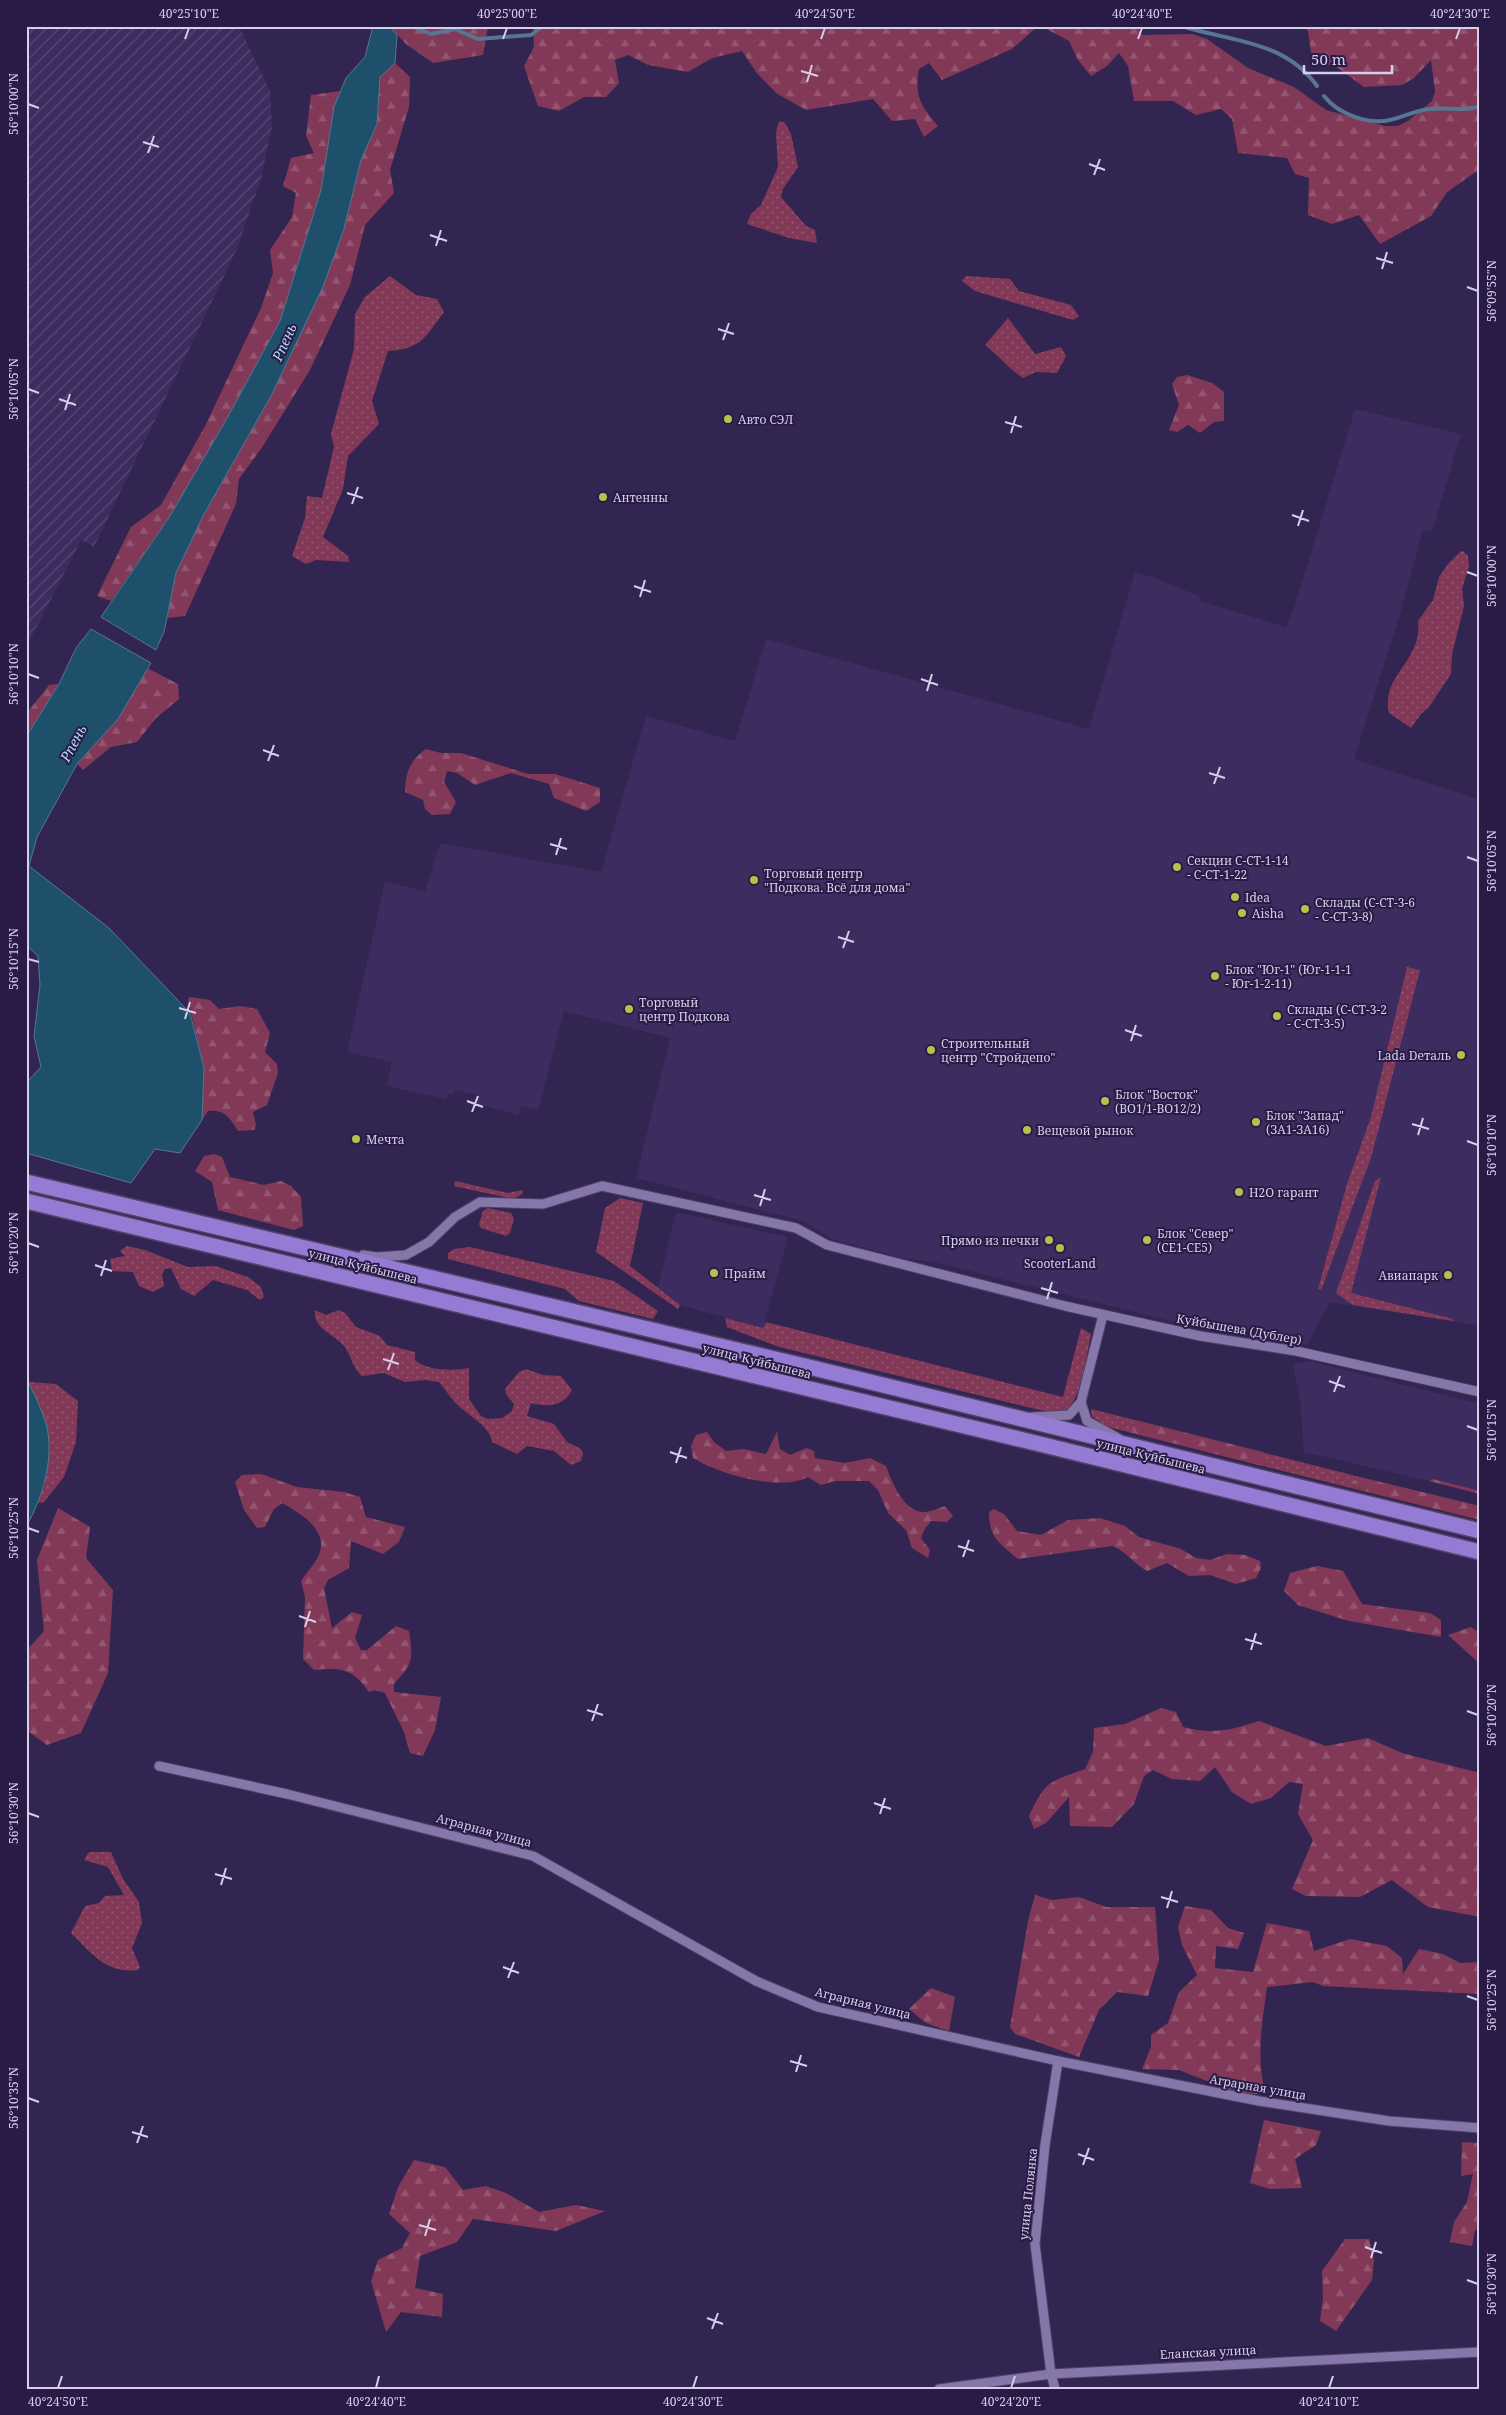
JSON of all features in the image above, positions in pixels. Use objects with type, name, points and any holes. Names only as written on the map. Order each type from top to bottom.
[{"type":"highway","name":"улица Куйбышева","points":[[26,1182],[809,1367],[1480,1531]]},
{"type":"highway","name":"улица Куйбышева","points":[[26,1200],[1284,1503],[1480,1552]]},
{"type":"street","name":"Куйбышева (Дублер)","points":[[318,1250],[377,1257],[406,1255],[436,1237],[455,1218],[480,1202],[543,1204],[602,1186],[796,1228],[827,1245],[1103,1315],[1200,1336],[1296,1351],[1480,1392]]},
{"type":"street","points":[[987,1412],[1033,1417],[1069,1415],[1081,1402],[1103,1315]]},
{"type":"street","points":[[1081,1402],[1087,1421],[1126,1442],[1151,1451]]},
{"type":"street","name":"Аграрная улица","points":[[159,1766],[296,1796],[533,1856],[756,1981],[818,2007],[1058,2061],[1259,2101],[1388,2121],[1480,2128]]},
{"type":"street","name":"улица Полянка","points":[[1056,2389],[1051,2374],[1035,2244],[1045,2145],[1058,2061]]},
{"type":"street","name":"Еланская улица","points":[[939,2389],[1051,2374],[1480,2352]]},
{"type":"shaded area","points":[[26,26],[239,26],[270,91],[272,127],[261,179],[237,249],[94,547],[81,540],[26,648]]},
{"type":"shaded area","points":[[1355,409],[1461,434],[1432,532],[1423,530],[1398,621],[1354,759],[1480,800],[1480,1326],[1330,1302],[1307,1345],[1220,1325],[1179,1323],[938,1263],[899,1257],[832,1239],[803,1221],[636,1178],[670,1038],[564,1011],[538,1110],[521,1106],[518,1115],[477,1104],[478,1095],[455,1090],[454,1094],[448,1093],[446,1099],[387,1086],[392,1062],[347,1052],[385,882],[425,891],[440,843],[601,872],[646,716],[735,741],[766,639],[1089,729],[1135,572],[1153,577],[1201,597],[1200,601],[1286,627],[1294,608]]},
{"type":"shaded area","points":[[676,1212],[788,1237],[763,1328],[680,1305],[658,1287]]},
{"type":"shaded area","points":[[1309,1361],[1480,1404],[1480,1491],[1433,1479],[1429,1481],[1304,1452],[1300,1399],[1293,1365]]},
{"type":"green space","points":[[389,26],[488,26],[483,55],[433,63],[406,44]]},
{"type":"green space","points":[[533,26],[1038,26],[1012,49],[942,80],[929,63],[919,69],[917,86],[920,100],[938,126],[924,137],[915,119],[892,121],[873,99],[806,110],[776,93],[756,72],[742,51],[712,58],[688,72],[648,65],[628,55],[615,60],[619,83],[606,97],[584,97],[559,111],[538,106],[524,66],[534,47]]},
{"type":"green space","points":[[1041,26],[1137,26],[1142,35],[1192,34],[1207,39],[1248,68],[1294,87],[1326,110],[1385,126],[1398,126],[1408,121],[1432,101],[1435,92],[1431,60],[1414,78],[1402,85],[1364,87],[1338,68],[1312,59],[1308,31],[1303,26],[1480,26],[1480,169],[1447,192],[1431,216],[1380,244],[1359,215],[1332,224],[1308,215],[1309,178],[1295,174],[1287,158],[1238,153],[1232,119],[1221,109],[1196,115],[1173,101],[1134,101],[1128,66],[1119,53],[1107,66],[1091,76],[1078,60],[1069,41]]},
{"type":"green space","points":[[395,63],[410,77],[409,107],[390,170],[394,193],[365,225],[350,285],[310,370],[261,449],[239,479],[236,504],[185,616],[167,618],[176,573],[203,516],[271,396],[344,229],[361,160],[377,124],[380,77]]},
{"type":"green space","points":[[341,91],[334,107],[321,190],[280,321],[226,420],[170,516],[111,601],[97,596],[131,527],[161,505],[205,426],[261,308],[273,273],[270,250],[292,217],[296,193],[283,186],[291,158],[314,153],[306,136],[311,95]]},
{"type":"green space","points":[[779,121],[785,123],[791,134],[798,167],[783,189],[781,197],[806,226],[815,230],[817,243],[789,238],[747,224],[751,214],[761,205],[778,167],[776,132]]},
{"type":"green space","points":[[390,276],[416,295],[437,299],[444,312],[422,340],[408,348],[388,351],[372,401],[379,424],[348,456],[343,489],[323,537],[348,556],[349,562],[316,560],[306,564],[292,556],[305,518],[307,496],[322,498],[334,447],[331,434],[354,349],[355,314],[365,297]]},
{"type":"green space","points":[[966,276],[1010,279],[1019,291],[1071,305],[1079,316],[1073,320],[975,291],[962,281]]},
{"type":"green space","points":[[1008,318],[1035,354],[1061,347],[1066,356],[1057,373],[1036,372],[1023,378],[985,345]]},
{"type":"green space","points":[[1187,375],[1212,383],[1224,392],[1224,421],[1214,422],[1200,433],[1188,425],[1177,432],[1169,430],[1179,405],[1172,384],[1177,377]]},
{"type":"green space","points":[[1463,551],[1468,556],[1469,566],[1462,589],[1464,606],[1452,654],[1451,674],[1429,707],[1421,714],[1411,728],[1389,713],[1388,699],[1391,688],[1414,647],[1418,635],[1418,621],[1433,600],[1439,577],[1448,564]]},
{"type":"green space","points":[[147,668],[178,684],[179,699],[156,718],[137,742],[111,747],[83,770],[77,764],[118,719]]},
{"type":"green space","points":[[59,684],[26,737],[26,714],[49,685]]},
{"type":"green space","points":[[426,749],[441,753],[461,753],[528,774],[555,774],[600,788],[600,802],[586,811],[554,798],[549,784],[511,773],[475,785],[457,773],[447,771],[444,782],[456,802],[450,814],[432,815],[425,809],[423,800],[405,792],[406,779],[410,767],[416,757]]},
{"type":"green space","points":[[1407,967],[1420,970],[1371,1158],[1321,1290],[1318,1289],[1347,1184],[1371,1117]]},
{"type":"green space","points":[[190,997],[210,1000],[219,1009],[240,1006],[257,1009],[270,1033],[265,1052],[277,1064],[278,1073],[267,1105],[253,1112],[256,1125],[254,1130],[238,1131],[229,1118],[219,1111],[208,1111],[202,1120],[204,1068],[188,999]]},
{"type":"green space","points":[[214,1154],[222,1157],[230,1177],[264,1185],[281,1181],[291,1186],[301,1197],[303,1226],[294,1230],[218,1210],[212,1182],[195,1171],[204,1156]]},
{"type":"green space","points":[[1381,1177],[1351,1293],[1453,1319],[1453,1321],[1353,1305],[1336,1293],[1375,1181]]},
{"type":"green space","points":[[455,1181],[508,1193],[523,1190],[522,1194],[513,1199],[454,1186]]},
{"type":"green space","points":[[620,1198],[643,1203],[630,1266],[680,1305],[678,1309],[596,1252],[605,1208]]},
{"type":"green space","points":[[488,1208],[511,1213],[514,1219],[510,1233],[506,1236],[481,1228],[479,1224],[483,1211]]},
{"type":"green space","points":[[127,1246],[145,1250],[188,1267],[215,1266],[248,1277],[261,1287],[264,1297],[260,1300],[247,1290],[213,1280],[194,1296],[181,1289],[171,1268],[165,1269],[162,1274],[164,1286],[153,1292],[139,1286],[133,1272],[112,1271],[110,1259],[125,1256],[120,1251]]},
{"type":"green space","points":[[470,1247],[614,1281],[658,1311],[653,1319],[579,1301],[565,1289],[448,1259],[448,1253],[454,1249]]},
{"type":"green space","points":[[315,1310],[326,1315],[339,1310],[345,1313],[356,1327],[380,1336],[387,1345],[415,1352],[415,1360],[420,1364],[448,1370],[469,1368],[469,1399],[481,1416],[488,1419],[502,1418],[512,1411],[514,1404],[506,1394],[505,1389],[519,1372],[526,1369],[543,1375],[561,1376],[572,1390],[568,1396],[560,1403],[543,1405],[531,1403],[527,1416],[554,1424],[567,1442],[581,1449],[583,1454],[581,1461],[571,1465],[554,1451],[527,1446],[517,1454],[492,1442],[484,1427],[457,1405],[439,1382],[425,1380],[405,1382],[384,1373],[362,1376],[356,1370],[344,1346],[317,1322]]},
{"type":"green space","points":[[725,1318],[763,1328],[766,1322],[1063,1397],[1081,1328],[1091,1334],[1078,1392],[1066,1410],[1052,1413],[779,1347],[727,1327]]},
{"type":"green space","points":[[29,1382],[56,1384],[78,1401],[76,1442],[64,1477],[44,1502],[37,1503],[45,1484]]},
{"type":"green space","points":[[1091,1409],[1360,1477],[1351,1482],[1355,1489],[1104,1426],[1092,1416]]},
{"type":"green space","points":[[1135,1420],[1263,1452],[1267,1460],[1262,1466],[1134,1433],[1130,1425]]},
{"type":"green space","points":[[707,1432],[714,1442],[726,1451],[743,1449],[766,1454],[777,1432],[780,1449],[790,1455],[807,1448],[814,1451],[815,1458],[845,1463],[870,1458],[886,1466],[900,1496],[911,1508],[926,1512],[945,1506],[953,1516],[947,1522],[931,1521],[924,1530],[921,1538],[930,1550],[928,1558],[912,1548],[906,1530],[888,1513],[878,1490],[869,1481],[835,1481],[821,1485],[808,1477],[782,1483],[766,1482],[733,1475],[693,1458],[691,1446],[696,1435]]},
{"type":"green space","points":[[261,1474],[297,1487],[344,1492],[360,1497],[366,1517],[405,1527],[399,1542],[383,1554],[351,1541],[349,1568],[328,1580],[324,1588],[332,1628],[352,1612],[362,1615],[355,1638],[361,1650],[367,1650],[396,1626],[409,1631],[411,1655],[409,1665],[394,1684],[394,1692],[441,1697],[435,1730],[423,1756],[410,1753],[404,1732],[385,1693],[375,1690],[369,1692],[358,1678],[346,1671],[331,1669],[314,1670],[303,1659],[305,1597],[301,1581],[319,1556],[321,1543],[319,1535],[310,1522],[282,1503],[274,1509],[265,1527],[257,1528],[244,1510],[235,1482],[242,1475]]},
{"type":"green space","points":[[1360,1477],[1480,1506],[1480,1520],[1355,1489],[1351,1482]]},
{"type":"green space","points":[[1433,1479],[1480,1491],[1480,1494],[1429,1481]]},
{"type":"green space","points":[[58,1508],[90,1527],[86,1558],[113,1590],[108,1673],[81,1733],[47,1745],[26,1730],[26,1651],[44,1631],[37,1560]]},
{"type":"green space","points":[[994,1509],[1004,1514],[1017,1531],[1041,1535],[1068,1520],[1100,1518],[1125,1526],[1139,1537],[1181,1549],[1196,1558],[1210,1560],[1227,1554],[1245,1555],[1260,1561],[1261,1568],[1256,1578],[1236,1584],[1210,1575],[1189,1576],[1167,1563],[1147,1571],[1122,1551],[1112,1546],[1018,1559],[1000,1544],[993,1534],[989,1521],[989,1512]]},
{"type":"green space","points":[[1317,1566],[1343,1571],[1362,1604],[1430,1613],[1441,1620],[1441,1637],[1349,1621],[1298,1605],[1284,1591],[1290,1573]]},
{"type":"green space","points":[[1471,1627],[1480,1633],[1480,1664],[1448,1635]]},
{"type":"green space","points":[[1161,1708],[1176,1712],[1183,1727],[1213,1731],[1240,1727],[1259,1721],[1326,1746],[1368,1738],[1402,1753],[1480,1773],[1480,1917],[1428,1907],[1392,1880],[1360,1897],[1306,1896],[1292,1889],[1313,1840],[1298,1814],[1303,1784],[1289,1782],[1271,1798],[1251,1804],[1232,1792],[1215,1767],[1200,1781],[1172,1779],[1153,1770],[1144,1776],[1134,1804],[1112,1827],[1070,1826],[1069,1797],[1046,1823],[1034,1829],[1029,1816],[1045,1789],[1056,1780],[1085,1769],[1093,1752],[1094,1728],[1125,1724]]},
{"type":"green space","points":[[89,1852],[111,1852],[123,1879],[139,1902],[142,1923],[132,1948],[140,1967],[138,1970],[117,1969],[109,1966],[93,1955],[71,1933],[85,1906],[99,1903],[105,1896],[124,1895],[108,1867],[84,1860]]},
{"type":"green space","points":[[1035,1895],[1052,1900],[1079,1897],[1106,1907],[1155,1907],[1159,1960],[1148,1996],[1117,1992],[1099,2010],[1079,2057],[1015,2034],[1010,2027],[1028,1921]]},
{"type":"green space","points":[[1185,1906],[1211,1910],[1228,1928],[1244,1933],[1238,1949],[1216,1946],[1215,1968],[1253,1972],[1267,1923],[1309,1931],[1314,1951],[1350,1939],[1387,1946],[1402,1958],[1403,1974],[1419,1949],[1443,1954],[1460,1963],[1480,1962],[1480,1994],[1323,1986],[1313,1982],[1267,1987],[1260,2053],[1265,2093],[1242,2095],[1179,2070],[1142,2069],[1151,2047],[1151,2035],[1168,2023],[1179,1992],[1197,1975],[1182,1945],[1178,1927]]},
{"type":"green space","points":[[931,1988],[955,1997],[949,2031],[926,2023],[909,2009]]},
{"type":"green space","points":[[1264,2120],[1321,2131],[1316,2145],[1295,2159],[1302,2188],[1270,2189],[1250,2183]]},
{"type":"green space","points":[[1462,2142],[1480,2143],[1480,2229],[1475,2230],[1472,2246],[1450,2242],[1454,2222],[1467,2202],[1473,2174],[1461,2176]]},
{"type":"green space","points":[[414,2160],[445,2167],[463,2190],[486,2186],[506,2193],[539,2212],[576,2205],[605,2211],[556,2231],[473,2219],[457,2242],[420,2256],[415,2288],[443,2294],[442,2317],[401,2312],[386,2332],[371,2281],[378,2260],[402,2248],[410,2233],[389,2214],[398,2187]]},
{"type":"green space","points":[[1345,2239],[1369,2239],[1374,2260],[1372,2280],[1336,2331],[1320,2321],[1323,2298],[1322,2271]]},
{"type":"water","name":"Рпень","points":[[373,26],[389,26],[397,35],[395,63],[380,77],[377,124],[361,160],[344,229],[323,287],[271,396],[203,516],[176,573],[164,632],[156,650],[101,617],[170,516],[226,420],[280,321],[321,190],[334,107],[346,78],[365,57]]},
{"type":"water","name":"Рпень","points":[[91,629],[151,663],[118,719],[77,764],[37,837],[29,866],[109,928],[190,1013],[204,1068],[202,1120],[180,1153],[155,1149],[131,1183],[26,1153],[26,1083],[41,1067],[34,1036],[40,985],[38,956],[26,945],[26,737],[59,684],[76,648]]},
{"type":"water","points":[[26,1376],[46,1423],[49,1449],[46,1476],[42,1490],[26,1527]]},
{"type":"waterway","points":[[411,26],[431,34],[455,29],[478,39],[531,35],[543,26]]},
{"type":"waterway","points":[[1182,26],[1273,51],[1289,59],[1304,71],[1317,86]]},
{"type":"waterway","points":[[1324,96],[1345,113],[1372,121],[1390,120],[1425,110],[1468,109],[1480,106]]},
{"type":"place","name":"Авто СЭЛ","points":[[728,419]]},
{"type":"place","name":"Антенны","points":[[603,497]]},
{"type":"place","name":"Секции С-СТ-1-14 - С-СТ-1-22","points":[[1177,867]]},
{"type":"place","name":"Торговый центр \"Подкова. Всё для дома\"","points":[[754,880]]},
{"type":"place","name":"Idea","points":[[1235,897]]},
{"type":"place","name":"Склады (С-СТ-3-6 - С-СТ-3-8)","points":[[1305,909]]},
{"type":"place","name":"Aisha","points":[[1242,913]]},
{"type":"place","name":"Блок \"Юг-1\" (Юг-1-1-1 - Юг-1-2-11)","points":[[1215,976]]},
{"type":"place","name":"Торговый центр Подкова","points":[[629,1009]]},
{"type":"place","name":"Склады (С-СТ-3-2 - С-СТ-3-5)","points":[[1277,1016]]},
{"type":"place","name":"Строительный центр \"Стройдепо\"","points":[[931,1050]]},
{"type":"place","name":"Lada Dеталь","points":[[1461,1055]]},
{"type":"place","name":"Блок \"Восток\" (ВО1/1-ВО12/2)","points":[[1105,1101]]},
{"type":"place","name":"Блок \"Запад\" (ЗА1-ЗА16)","points":[[1256,1122]]},
{"type":"place","name":"Вещевой рынок","points":[[1027,1130]]},
{"type":"place","name":"Мечта","points":[[356,1139]]},
{"type":"place","name":"H2O гарант","points":[[1239,1192]]},
{"type":"place","name":"Прямо из печки","points":[[1049,1240]]},
{"type":"place","name":"Блок \"Север\" (СЕ1-СЕ5)","points":[[1147,1240]]},
{"type":"place","name":"ScooterLand","points":[[1060,1248]]},
{"type":"place","name":"Прайм","points":[[714,1273]]},
{"type":"place","name":"Авиапарк","points":[[1448,1275]]}]
